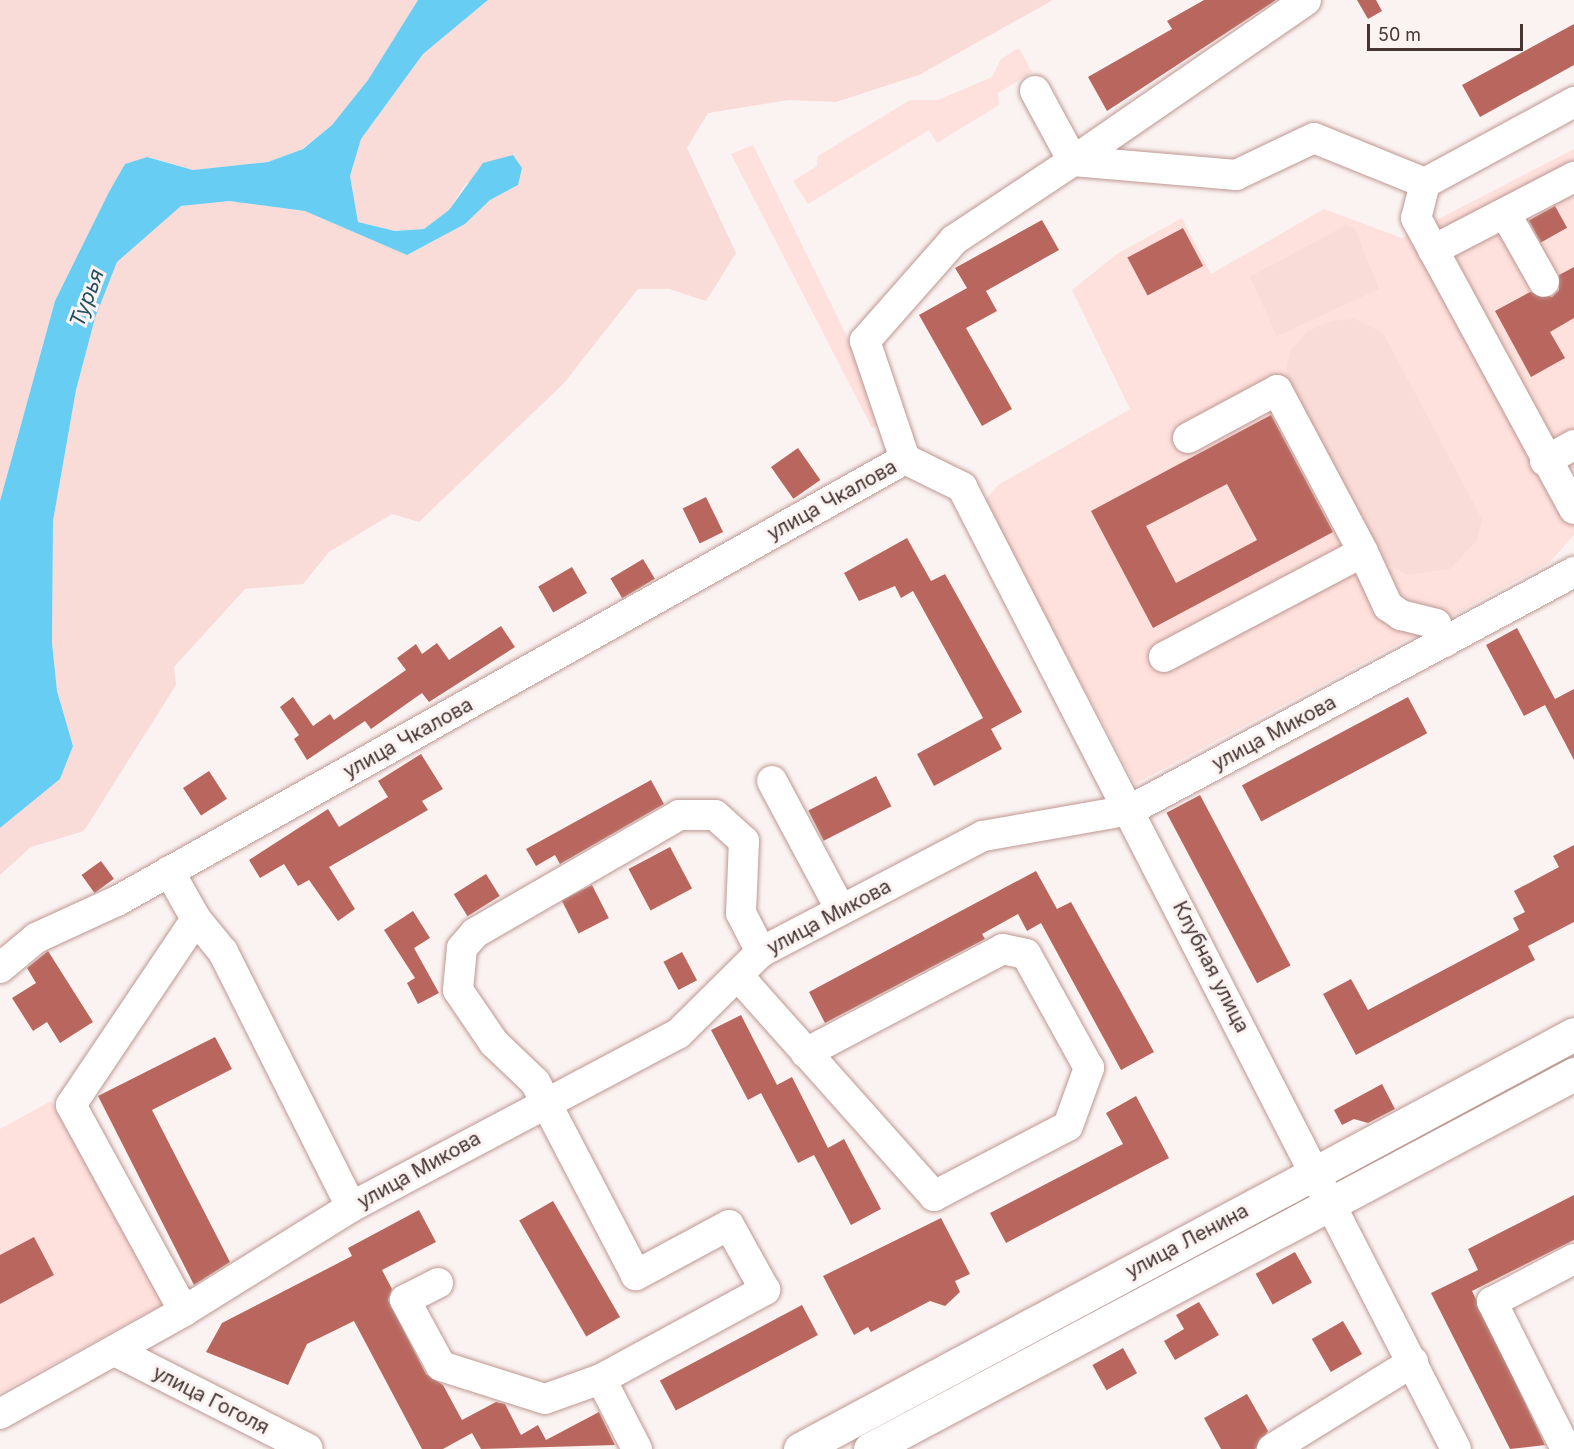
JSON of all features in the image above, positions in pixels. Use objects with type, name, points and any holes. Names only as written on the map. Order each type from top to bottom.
[{"type":"main road","name":"улица Ленина","points":[[800,1449],[1574,1034]]},
{"type":"main road","name":"улица Ленина","points":[[870,1449],[1574,1074]]},
{"type":"street","points":[[1073,160],[1306,0]]},
{"type":"street","points":[[1035,91],[1073,160]]},
{"type":"street","points":[[1574,102],[1425,183],[1416,218],[1545,461],[1574,509]]},
{"type":"street","points":[[1073,160],[1236,175],[1314,138],[1425,183]]},
{"type":"street","name":"улица Чкалова","points":[[0,968],[36,939],[169,871],[905,459],[865,341],[954,240],[1073,160]]},
{"type":"street","points":[[1433,250],[1574,177]]},
{"type":"street","points":[[1505,213],[1544,282]]},
{"type":"street","points":[[1188,438],[1277,390],[1363,552],[1388,606],[1436,624],[1444,642]]},
{"type":"street","points":[[1545,461],[1574,445]]},
{"type":"street","name":"Клубная улица","points":[[905,459],[962,487],[1333,1202],[1456,1449]]},
{"type":"street","points":[[1164,657],[1363,552]]},
{"type":"street","name":"улица Микова","points":[[0,1414],[184,1311],[351,1207],[678,1034],[761,952],[983,836],[1130,810],[1574,572]]},
{"type":"street","points":[[772,781],[841,910]]},
{"type":"street","points":[[438,1283],[405,1300],[441,1366],[545,1399],[601,1379],[765,1290],[729,1225],[636,1275],[546,1102],[459,990],[457,964],[475,933],[679,815],[715,815],[744,841],[741,913],[761,952]]},
{"type":"street","points":[[169,871],[196,919],[223,951],[351,1207]]},
{"type":"street","points":[[184,1311],[71,1105],[196,919]]},
{"type":"street","points":[[738,975],[806,1053],[934,1196],[1068,1126],[1089,1068],[1026,954],[1003,949],[806,1053]]},
{"type":"street","points":[[1566,1449],[1492,1302],[1574,1259]]},
{"type":"street","name":"улица Гоголя","points":[[115,1351],[308,1449]]},
{"type":"street","points":[[1272,1449],[1413,1362]]},
{"type":"street","points":[[601,1379],[637,1449]]},
{"type":"shaded area","points":[[0,0],[418,0],[368,80],[332,125],[302,149],[268,162],[193,170],[148,157],[125,164],[55,301],[0,501]]},
{"type":"shaded area","points":[[488,0],[1053,0],[919,75],[836,102],[789,100],[708,113],[687,148],[736,253],[706,301],[669,289],[638,289],[564,383],[419,522],[392,514],[329,552],[303,584],[245,589],[174,667],[176,685],[84,831],[31,847],[0,875],[0,828],[60,779],[73,746],[57,691],[52,643],[53,521],[76,390],[95,318],[117,262],[181,206],[229,201],[305,211],[407,255],[465,224],[490,200],[518,185],[466,183],[449,210],[424,229],[395,231],[358,222],[350,176],[361,139],[423,54]]},
{"type":"shaded area","points":[[1019,48],[1032,72],[998,93],[999,105],[937,143],[929,130],[808,204],[793,181],[817,166],[818,156],[910,100],[938,100],[992,77],[1001,59]]},
{"type":"shaded area","points":[[753,145],[888,420],[872,428],[731,154]]},
{"type":"shaded area","points":[[1574,149],[1574,535],[1549,563],[1450,617],[1431,615],[1427,629],[1135,784],[984,501],[998,485],[1130,409],[1072,290],[1117,254],[1182,218],[1211,274],[1324,209],[1402,238]]},
{"type":"shaded area","points":[[1346,225],[1355,229],[1379,289],[1277,336],[1250,277]]},
{"type":"shaded area","points":[[1355,319],[1383,333],[1482,519],[1477,540],[1450,569],[1407,575],[1389,565],[1285,377],[1290,351],[1308,331],[1331,321]]},
{"type":"shaded area","points":[[51,1101],[163,1304],[0,1393],[0,1129]]},
{"type":"water","name":"Турья","points":[[418,0],[488,0],[423,54],[361,139],[350,176],[358,222],[395,231],[424,229],[449,210],[483,163],[513,155],[522,168],[518,185],[490,200],[465,224],[407,255],[305,211],[229,201],[181,206],[117,262],[95,318],[76,390],[53,521],[52,643],[57,691],[73,746],[60,779],[0,828],[0,501],[55,301],[109,192],[125,164],[147,157],[193,170],[268,162],[303,149],[332,125],[368,80]]},
{"type":"building","points":[[1204,0],[1276,0],[1107,111],[1088,77],[1172,29],[1167,21]]},
{"type":"building","points":[[1357,0],[1376,0],[1382,11],[1368,19]]},
{"type":"building","points":[[1574,24],[1574,65],[1480,117],[1462,85]]},
{"type":"building","points":[[1555,206],[1567,228],[1541,242],[1529,221]]},
{"type":"building","points":[[1042,220],[1059,250],[986,291],[997,311],[966,328],[1012,409],[982,426],[919,315],[967,288],[955,268]]},
{"type":"building","points":[[1183,228],[1203,266],[1148,296],[1127,258]]},
{"type":"building","points":[[1574,267],[1574,318],[1550,332],[1565,358],[1531,377],[1495,311],[1530,292],[1552,297],[1559,290],[1559,275]]},
{"type":"building","points":[[1271,415],[1333,532],[1153,628],[1091,511]],"holes":[[[1227,484],[1257,540],[1176,583],[1146,526]]]},
{"type":"building","points":[[798,448],[820,480],[793,499],[771,467]]},
{"type":"building","points":[[706,497],[723,532],[700,543],[683,508]]},
{"type":"building","points":[[907,538],[931,581],[945,574],[1022,712],[991,729],[1002,749],[934,786],[917,754],[983,718],[913,591],[901,598],[895,586],[859,601],[844,573]]},
{"type":"building","points":[[643,559],[655,579],[622,598],[610,579]]},
{"type":"building","points":[[572,567],[587,593],[553,612],[538,586]]},
{"type":"building","points":[[501,626],[515,647],[429,702],[422,693],[371,729],[365,721],[307,760],[294,739],[299,735],[280,707],[293,697],[313,726],[330,714],[334,720],[406,670],[397,658],[416,644],[422,654],[437,643],[449,660]]},
{"type":"building","points":[[1517,628],[1555,699],[1574,689],[1574,760],[1545,705],[1524,716],[1486,645]]},
{"type":"building","points":[[1408,697],[1427,733],[1261,821],[1242,785]]},
{"type":"building","points":[[421,754],[443,789],[422,801],[428,810],[329,867],[355,909],[338,921],[309,880],[298,886],[284,864],[260,878],[249,860],[328,809],[339,827],[388,797],[378,781]]},
{"type":"building","points":[[209,771],[227,799],[201,816],[183,788]]},
{"type":"building","points":[[876,776],[891,806],[824,841],[808,811]]},
{"type":"building","points":[[651,780],[664,804],[560,864],[555,855],[536,866],[526,849]]},
{"type":"building","points":[[1200,795],[1291,965],[1257,983],[1166,813]]},
{"type":"building","points":[[1574,845],[1574,922],[1528,946],[1535,960],[1356,1055],[1323,994],[1351,979],[1368,1010],[1519,930],[1513,918],[1525,912],[1514,891],[1559,867],[1553,856]]},
{"type":"building","points":[[670,847],[692,888],[651,911],[629,869]]},
{"type":"building","points":[[101,861],[114,879],[95,893],[82,875]]},
{"type":"building","points":[[1036,871],[1057,909],[1071,902],[1154,1052],[1121,1070],[1041,923],[1027,931],[1018,914],[982,934],[985,939],[825,1023],[809,992]]},
{"type":"building","points":[[486,874],[500,896],[468,916],[454,894]]},
{"type":"building","points":[[592,885],[609,918],[579,933],[562,900]]},
{"type":"building","points":[[413,911],[430,938],[414,948],[439,993],[418,1004],[407,983],[415,978],[384,930]]},
{"type":"building","points":[[48,951],[93,1022],[60,1043],[47,1022],[33,1031],[12,998],[36,983],[27,968]]},
{"type":"building","points":[[682,952],[697,980],[678,990],[663,962]]},
{"type":"building","points":[[741,1015],[777,1085],[792,1077],[828,1148],[844,1139],[881,1209],[851,1225],[814,1155],[798,1163],[761,1093],[748,1100],[711,1030]]},
{"type":"building","points":[[215,1037],[232,1069],[152,1110],[230,1262],[194,1285],[98,1096]]},
{"type":"building","points":[[1382,1084],[1395,1109],[1368,1123],[1354,1119],[1342,1125],[1334,1110]]},
{"type":"building","points":[[1136,1096],[1169,1158],[1006,1243],[990,1213],[1123,1144],[1106,1113]]},
{"type":"building","points":[[1574,1195],[1574,1240],[1472,1291],[1545,1445],[1510,1449],[1431,1293],[1478,1270],[1468,1249]]},
{"type":"building","points":[[553,1201],[620,1317],[586,1337],[519,1220]]},
{"type":"building","points":[[419,1210],[436,1242],[382,1270],[392,1289],[388,1300],[426,1374],[443,1385],[462,1420],[496,1402],[505,1404],[521,1435],[538,1425],[546,1440],[599,1412],[615,1445],[481,1449],[472,1433],[443,1449],[422,1449],[354,1321],[307,1344],[288,1385],[206,1352],[222,1323],[352,1256],[348,1248]]},
{"type":"building","points":[[941,1218],[970,1274],[955,1281],[960,1292],[945,1306],[930,1301],[871,1332],[868,1327],[854,1335],[823,1276]]},
{"type":"building","points":[[34,1237],[54,1275],[0,1304],[0,1255]]},
{"type":"building","points":[[1295,1252],[1312,1283],[1273,1304],[1256,1274]]},
{"type":"building","points":[[1199,1302],[1219,1335],[1175,1360],[1164,1341],[1184,1329],[1176,1315]]},
{"type":"building","points":[[802,1305],[818,1335],[676,1411],[660,1381]]},
{"type":"building","points":[[1343,1321],[1362,1354],[1331,1372],[1312,1339]]},
{"type":"building","points":[[1123,1348],[1137,1373],[1106,1390],[1092,1365]]},
{"type":"building","points":[[1247,1394],[1268,1431],[1255,1449],[1221,1449],[1204,1418]]}]
